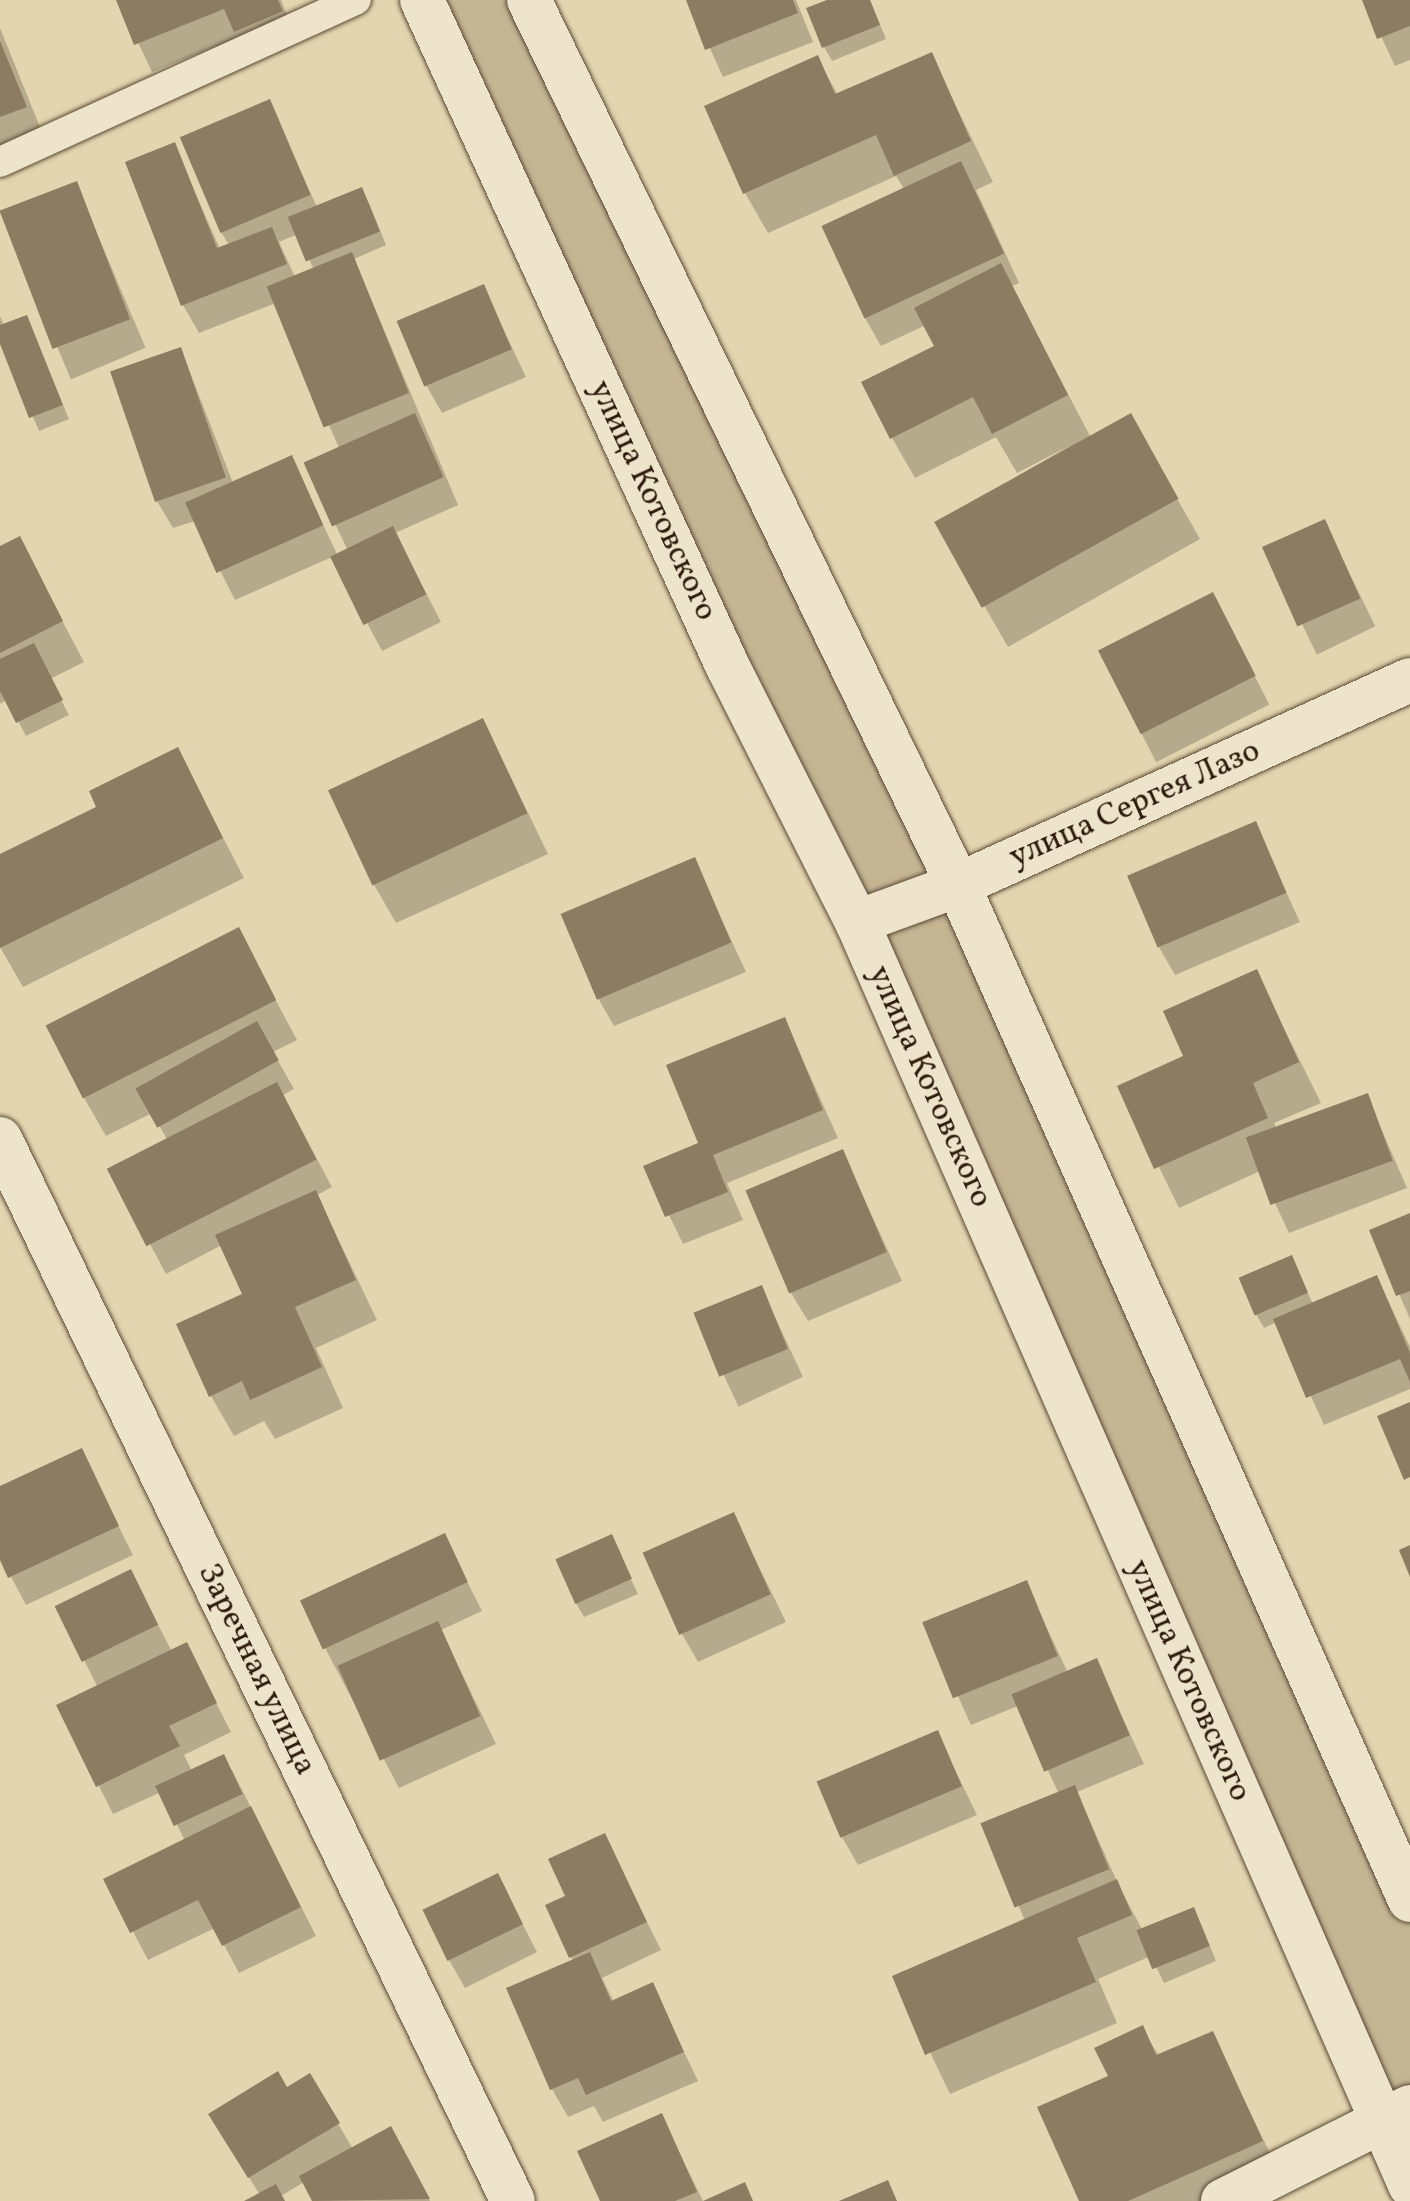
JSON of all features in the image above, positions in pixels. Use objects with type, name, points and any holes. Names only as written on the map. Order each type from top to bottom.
[{"type":"street","name":"улица Котовского","points":[[422,0],[728,667],[857,922],[1395,2114],[1410,2185]]},
{"type":"street","points":[[529,0],[958,885],[1410,1900]]},
{"type":"street","name":"улица Сергея Лазо","points":[[857,922],[958,885],[1410,680]]},
{"type":"street","name":"Заречная улица","points":[[0,1139],[513,2201]]},
{"type":"street","points":[[1223,2201],[1395,2114]]},
{"type":"lane","points":[[0,162],[356,0]]},
{"type":"shaded area","points":[[422,0],[537,0],[1410,1900],[1410,2185]]},
{"type":"building","points":[[116,0],[278,0],[283,11],[234,32],[224,9],[134,45]]},
{"type":"building","points":[[686,0],[793,0],[798,13],[705,50]]},
{"type":"building","points":[[827,0],[870,0],[880,25],[822,48],[806,8]]},
{"type":"building","points":[[1362,0],[1410,0],[1410,26],[1377,39]]},
{"type":"building","points":[[0,41],[27,107],[0,117]]},
{"type":"building","points":[[932,52],[971,141],[894,176],[876,135],[743,194],[704,106],[818,55],[835,94]]},
{"type":"building","points":[[270,99],[311,195],[220,233],[180,137]]},
{"type":"building","points":[[175,142],[217,248],[272,227],[287,264],[181,306],[125,162]]},
{"type":"building","points":[[961,161],[1004,253],[865,319],[821,226]]},
{"type":"building","points":[[77,181],[130,319],[53,349],[0,211]]},
{"type":"building","points":[[362,187],[380,232],[306,261],[288,217]]},
{"type":"building","points":[[352,252],[409,393],[324,427],[267,286]]},
{"type":"building","points":[[1001,263],[1068,395],[992,434],[973,397],[890,439],[861,382],[934,346],[914,308]]},
{"type":"building","points":[[484,284],[512,349],[424,386],[397,321]]},
{"type":"building","points":[[27,315],[63,405],[29,418],[0,344],[0,325]]},
{"type":"building","points":[[181,347],[226,477],[155,502],[110,371]]},
{"type":"building","points":[[415,413],[443,477],[332,527],[304,463]]},
{"type":"building","points":[[1131,413],[1179,499],[982,608],[934,522]]},
{"type":"building","points":[[292,455],[323,525],[216,573],[185,503]]},
{"type":"building","points":[[1325,519],[1360,598],[1297,627],[1262,547]]},
{"type":"building","points":[[393,526],[426,594],[363,625],[330,557]]},
{"type":"building","points":[[20,536],[63,621],[0,653],[0,546]]},
{"type":"building","points":[[1213,592],[1256,676],[1141,734],[1098,651]]},
{"type":"building","points":[[34,643],[63,700],[16,723],[0,691],[0,659]]},
{"type":"building","points":[[483,718],[527,813],[372,885],[328,790]]},
{"type":"building","points":[[178,747],[223,838],[0,948],[0,854],[96,807],[89,791]]},
{"type":"building","points":[[1256,821],[1286,893],[1158,948],[1127,876]]},
{"type":"building","points":[[695,857],[731,943],[597,1000],[561,914]]},
{"type":"building","points":[[239,927],[276,1000],[83,1099],[46,1026]]},
{"type":"building","points":[[1257,969],[1299,1062],[1253,1083],[1268,1118],[1154,1169],[1117,1086],[1183,1056],[1163,1011]]},
{"type":"building","points":[[785,1017],[823,1110],[713,1155],[728,1192],[665,1217],[643,1166],[698,1143],[666,1065]]},
{"type":"building","points":[[257,1021],[279,1060],[157,1128],[135,1088]]},
{"type":"building","points":[[277,1082],[316,1160],[146,1246],[107,1169]]},
{"type":"building","points":[[1368,1093],[1393,1161],[1270,1205],[1246,1137]]},
{"type":"building","points":[[843,1149],[887,1252],[789,1294],[745,1190]]},
{"type":"building","points":[[316,1190],[356,1280],[295,1307],[322,1367],[250,1400],[242,1381],[209,1397],[176,1324],[242,1294],[215,1235]]},
{"type":"building","points":[[1410,1213],[1410,1291],[1396,1296],[1369,1230]]},
{"type":"building","points":[[1292,1255],[1308,1293],[1255,1315],[1239,1278]]},
{"type":"building","points":[[1377,1275],[1410,1353],[1410,1382],[1400,1359],[1306,1398],[1273,1319]]},
{"type":"building","points":[[762,1285],[788,1349],[719,1377],[693,1313]]},
{"type":"building","points":[[1410,1402],[1410,1477],[1404,1480],[1377,1416]]},
{"type":"building","points":[[82,1448],[119,1526],[8,1578],[0,1560],[0,1486]]},
{"type":"building","points":[[734,1512],[771,1594],[679,1635],[643,1553]]},
{"type":"building","points":[[445,1533],[468,1582],[323,1650],[300,1601]]},
{"type":"building","points":[[612,1534],[632,1579],[575,1604],[555,1559]]},
{"type":"building","points":[[1410,1545],[1410,1577],[1399,1550]]},
{"type":"building","points":[[131,1569],[158,1625],[82,1662],[55,1606]]},
{"type":"building","points":[[1027,1580],[1058,1656],[953,1698],[922,1622]]},
{"type":"building","points":[[438,1621],[480,1716],[380,1761],[338,1666]]},
{"type":"building","points":[[187,1642],[217,1703],[169,1726],[180,1746],[96,1787],[56,1705]]},
{"type":"building","points":[[1097,1658],[1130,1735],[1044,1772],[1011,1694]]},
{"type":"building","points":[[938,1730],[962,1786],[840,1838],[816,1782]]},
{"type":"building","points":[[224,1754],[243,1794],[174,1826],[155,1786]]},
{"type":"building","points":[[1075,1785],[1109,1869],[1015,1908],[980,1823]]},
{"type":"building","points":[[251,1806],[301,1907],[222,1946],[198,1900],[130,1933],[103,1879]]},
{"type":"building","points":[[605,1833],[647,1922],[569,1958],[545,1905],[565,1896],[548,1859]]},
{"type":"building","points":[[498,1873],[523,1924],[447,1961],[423,1910]]},
{"type":"building","points":[[1117,1879],[1132,1915],[1077,1938],[1096,1982],[925,2055],[892,1976]]},
{"type":"building","points":[[1194,1907],[1210,1946],[1152,1969],[1137,1930]]},
{"type":"building","points":[[590,1952],[611,2001],[653,1982],[684,2052],[586,2095],[578,2078],[550,2090],[506,1988]]},
{"type":"building","points":[[1143,2025],[1156,2055],[1213,2031],[1263,2141],[1128,2201],[1079,2201],[1037,2107],[1108,2076],[1094,2048]]},
{"type":"building","points":[[278,2071],[287,2087],[310,2073],[340,2123],[248,2178],[208,2114]]},
{"type":"building","points":[[662,2113],[697,2192],[675,2201],[600,2201],[577,2151]]},
{"type":"building","points":[[391,2126],[430,2199],[312,2201],[299,2176]]},
{"type":"building","points":[[888,2180],[897,2201],[839,2201]]},
{"type":"building","points":[[745,2182],[753,2201],[703,2201]]},
{"type":"building","points":[[276,2184],[285,2201],[244,2201]]}]
